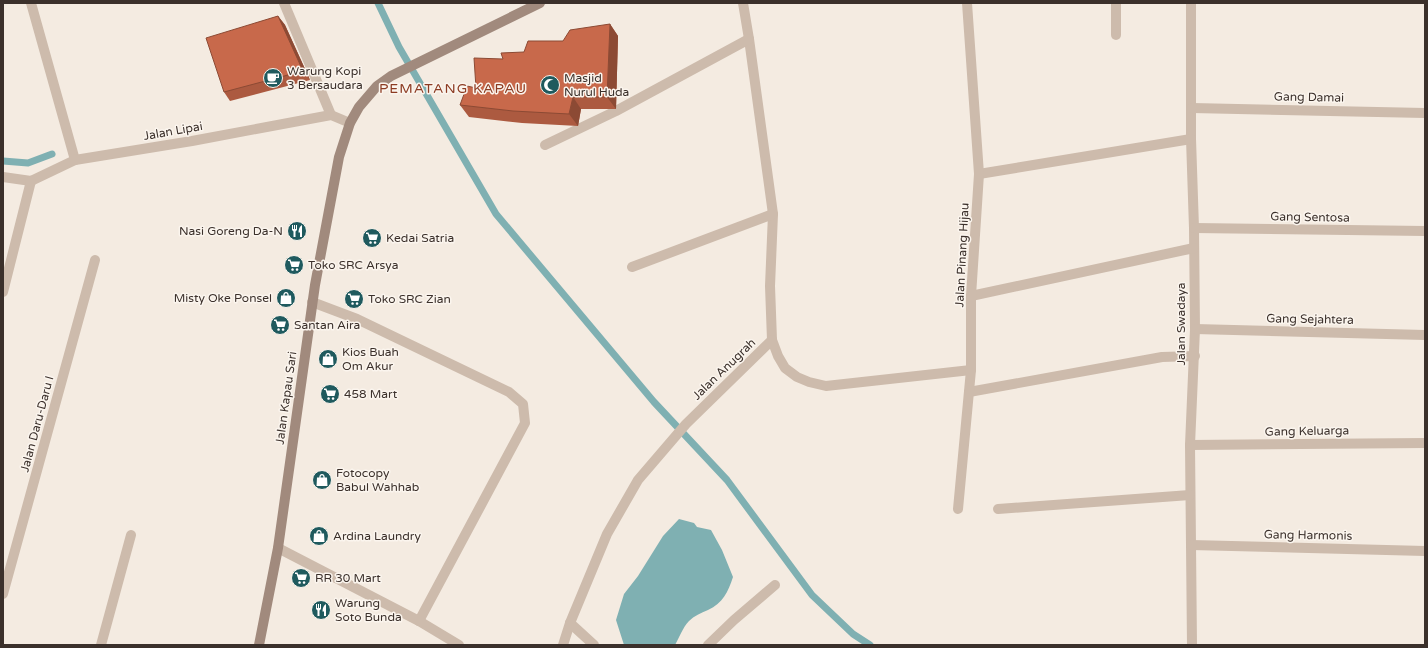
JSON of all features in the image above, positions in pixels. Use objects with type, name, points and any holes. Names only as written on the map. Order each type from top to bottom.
[{"type":"main road","name":"Jalan Kapau Sari","points":[[259,645],[278,548],[312,302],[339,157],[350,123],[369,95],[377,86],[391,76],[540,3]]},
{"type":"street","points":[[31,3],[75,160]]},
{"type":"street","points":[[284,3],[330,115],[350,123]]},
{"type":"street","name":"Jalan Anugrah","points":[[563,645],[570,623],[607,534],[638,480],[686,424],[772,340],[770,286],[772,214],[743,3]]},
{"type":"street","name":"Jalan Pinang Hijau","points":[[958,509],[971,370],[971,296],[979,174],[967,3]]},
{"type":"street","points":[[1116,3],[1116,35]]},
{"type":"street","name":"Jalan Swadaya","points":[[1191,3],[1191,138],[1195,330],[1190,445],[1192,645]]},
{"type":"street","points":[[545,145],[616,111],[749,39]]},
{"type":"street","name":"Gang Damai","points":[[1192,108],[1425,112]]},
{"type":"street","name":"Jalan Lipai","points":[[31,182],[75,160],[192,141],[330,115]]},
{"type":"street","points":[[979,174],[1191,138]]},
{"type":"street","points":[[3,177],[31,182],[3,292]]},
{"type":"street","points":[[632,267],[772,214]]},
{"type":"street","name":"Gang Sentosa","points":[[1194,228],[1425,232]]},
{"type":"street","points":[[971,296],[1194,248]]},
{"type":"street","name":"Jalan Daru-Daru I","points":[[3,594],[95,260]]},
{"type":"street","points":[[312,302],[357,320],[509,392],[523,404],[525,423],[419,621]]},
{"type":"street","name":"Gang Sejahtera","points":[[1195,330],[1425,334]]},
{"type":"street","points":[[772,340],[778,356],[785,368],[797,377],[809,382],[826,386],[971,370]]},
{"type":"street","points":[[968,392],[1162,357],[1195,356]]},
{"type":"street","name":"Gang Keluarga","points":[[1190,445],[1425,443]]},
{"type":"street","points":[[998,509],[1190,495]]},
{"type":"street","points":[[101,645],[131,535]]},
{"type":"street","name":"Gang Harmonis","points":[[1191,545],[1425,551]]},
{"type":"street","points":[[278,548],[419,621],[459,645]]},
{"type":"street","points":[[708,645],[734,620],[775,585]]},
{"type":"street","points":[[570,623],[594,645]]},
{"type":"water","points":[[679,519],[694,523],[697,527],[711,530],[722,550],[733,577],[729,588],[718,604],[695,616],[687,623],[675,645],[624,645],[616,620],[624,594],[638,576],[663,536]]},
{"type":"building","points":[[278,16],[303,71],[224,92],[206,38]]},
{"type":"building","name":"Masjid Nurul Huda","points":[[610,24],[607,97],[573,97],[569,114],[513,111],[460,105],[467,86],[476,88],[474,58],[503,59],[501,53],[524,52],[528,41],[563,41],[570,30]]},
{"type":"waterway","points":[[378,3],[399,47],[496,214],[654,402],[727,480],[812,595],[853,634],[870,645]]},
{"type":"waterway","points":[[3,161],[28,163],[52,154]]},
{"type":"place","name":"Warung Kopi 3 Bersaudara","points":[[273,78]]},
{"type":"place","name":"Masjid Nurul Huda","points":[[550,85]]},
{"type":"place","name":"Nasi Goreng Da-N","points":[[297,231]]},
{"type":"place","name":"Kedai Satria","points":[[372,238]]},
{"type":"place","name":"Toko SRC Arsya","points":[[294,265]]},
{"type":"place","name":"Misty Oke Ponsel","points":[[286,298]]},
{"type":"place","name":"Toko SRC Zian","points":[[354,299]]},
{"type":"place","name":"Santan Aira","points":[[280,325]]},
{"type":"place","name":"Kios Buah Om Akur","points":[[328,359]]},
{"type":"place","name":"458 Mart","points":[[330,394]]},
{"type":"place","name":"Fotocopy Babul Wahhab","points":[[322,480]]},
{"type":"place","name":"Ardina Laundry","points":[[319,536]]},
{"type":"place","name":"RR 30 Mart","points":[[301,578]]},
{"type":"place","name":"Warung Soto Bunda","points":[[321,610]]},
{"type":"district","name":"PEMATANG KAPAU","points":[[453,88]]}]
